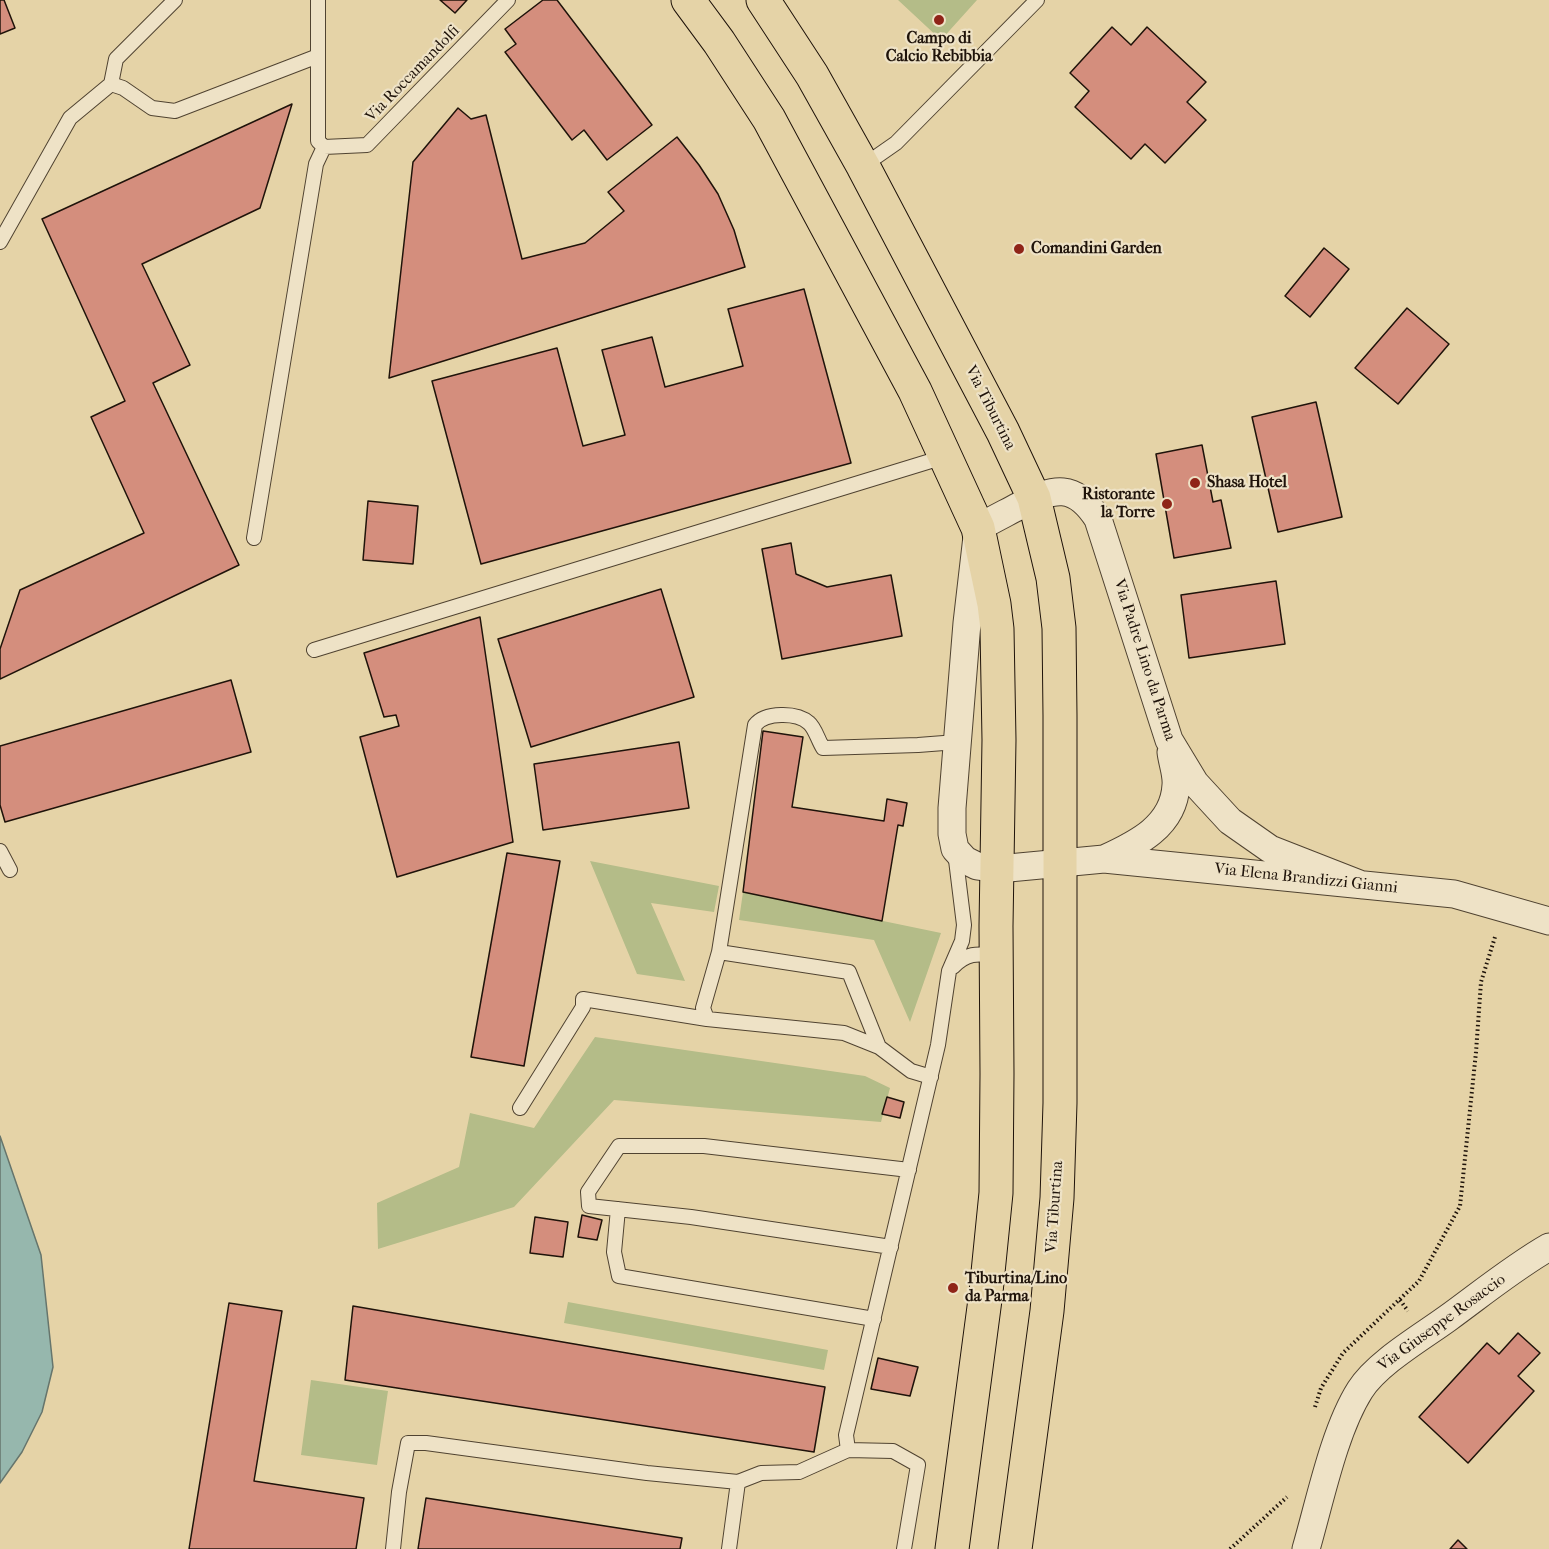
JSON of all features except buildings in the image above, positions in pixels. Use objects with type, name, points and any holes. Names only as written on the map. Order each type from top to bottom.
[{"type":"main road","points":[[688,0],[740,72],[781,141],[880,323],[946,456],[978,528],[990,581],[996,629],[999,740],[996,1193],[985,1303],[952,1549]]},
{"type":"main road","name":"Via Tiburtina","points":[[763,0],[812,75],[975,376],[1034,498],[1050,561],[1059,628],[1060,1103],[1057,1198],[1047,1311],[1015,1549]]},
{"type":"street","name":"Via Padre Lino da Parma","points":[[978,528],[1034,498],[1053,491],[1071,494],[1089,505],[1098,519],[1168,740],[1176,784],[1165,818],[1146,837],[1104,859]]},
{"type":"street","points":[[978,528],[957,742],[952,817],[955,849],[971,863],[998,869],[1060,862]]},
{"type":"street","name":"Via Padre Lino da Parma","points":[[1168,740],[1195,783],[1240,830],[1270,849],[1362,885]]},
{"type":"street","name":"Via Elena Brandizzi Gianni","points":[[1060,862],[1104,859],[1454,894],[1549,921]]},
{"type":"street","name":"Via Giuseppe Rosaccio","points":[[1306,1549],[1349,1410],[1367,1381],[1424,1336],[1549,1247]]},
{"type":"lane","points":[[0,242],[70,118],[111,84],[116,59],[175,0]]},
{"type":"lane","points":[[254,538],[316,164],[324,147],[318,141],[318,0]]},
{"type":"lane","name":"Via Roccamandolfi","points":[[324,147],[367,145],[508,0]]},
{"type":"lane","points":[[863,166],[896,143],[1037,0]]},
{"type":"lane","points":[[111,84],[123,88],[152,108],[175,111],[318,56]]},
{"type":"lane","points":[[314,650],[946,456]]},
{"type":"lane","points":[[707,1019],[703,1008],[719,952],[755,725],[760,719],[769,716],[801,717],[811,724],[823,748],[957,742]]},
{"type":"lane","points":[[848,1450],[846,1435],[931,1077],[949,971],[962,941],[964,925],[955,849]]},
{"type":"lane","points":[[0,850],[10,870]]},
{"type":"lane","points":[[719,952],[849,972],[879,1047]]},
{"type":"lane","points":[[949,971],[959,960],[975,953],[996,956]]},
{"type":"lane","points":[[520,1108],[583,1007],[583,999],[707,1019],[844,1033],[879,1047],[911,1071],[931,1077]]},
{"type":"lane","points":[[891,1247],[691,1217],[589,1206],[588,1192],[619,1146],[704,1146],[909,1170]]},
{"type":"lane","points":[[618,1209],[614,1252],[619,1276],[874,1319]]},
{"type":"lane","points":[[393,1549],[399,1492],[408,1443],[426,1443],[647,1473],[738,1482],[761,1473],[799,1472],[848,1450],[893,1451],[918,1465],[904,1549]]},
{"type":"lane","points":[[729,1549],[738,1482]]},
{"type":"path","points":[[1314,1409],[1321,1388],[1343,1353],[1419,1281],[1460,1206],[1481,982],[1503,907]]},
{"type":"path","points":[[1230,1549],[1289,1496],[1286,1507]]},
{"type":"green space","name":"Campo di Calcio Rebibbia","points":[[898,0],[977,0],[941,40]]},
{"type":"green space","points":[[590,861],[719,886],[714,912],[651,903],[685,981],[637,974]]},
{"type":"green space","points":[[743,892],[941,933],[910,1022],[874,940],[739,920]]},
{"type":"green space","points":[[595,1037],[865,1076],[890,1088],[881,1122],[614,1100],[514,1207],[378,1249],[377,1203],[459,1167],[470,1113],[534,1128]]},
{"type":"green space","points":[[568,1302],[828,1350],[824,1370],[564,1323]]},
{"type":"green space","points":[[311,1380],[388,1391],[377,1465],[301,1455]]},
{"type":"water","points":[[0,1136],[41,1255],[53,1367],[42,1412],[22,1452],[0,1483]]},
{"type":"place","name":"Campo di Calcio Rebibbia","points":[[939,20]]},
{"type":"place","name":"Comandini Garden","points":[[1019,249]]},
{"type":"place","name":"Shasa Hotel","points":[[1195,483]]},
{"type":"place","name":"Ristorante la Torre","points":[[1167,504]]},
{"type":"place","name":"Tiburtina/Lino da Parma","points":[[953,1288]]}]
